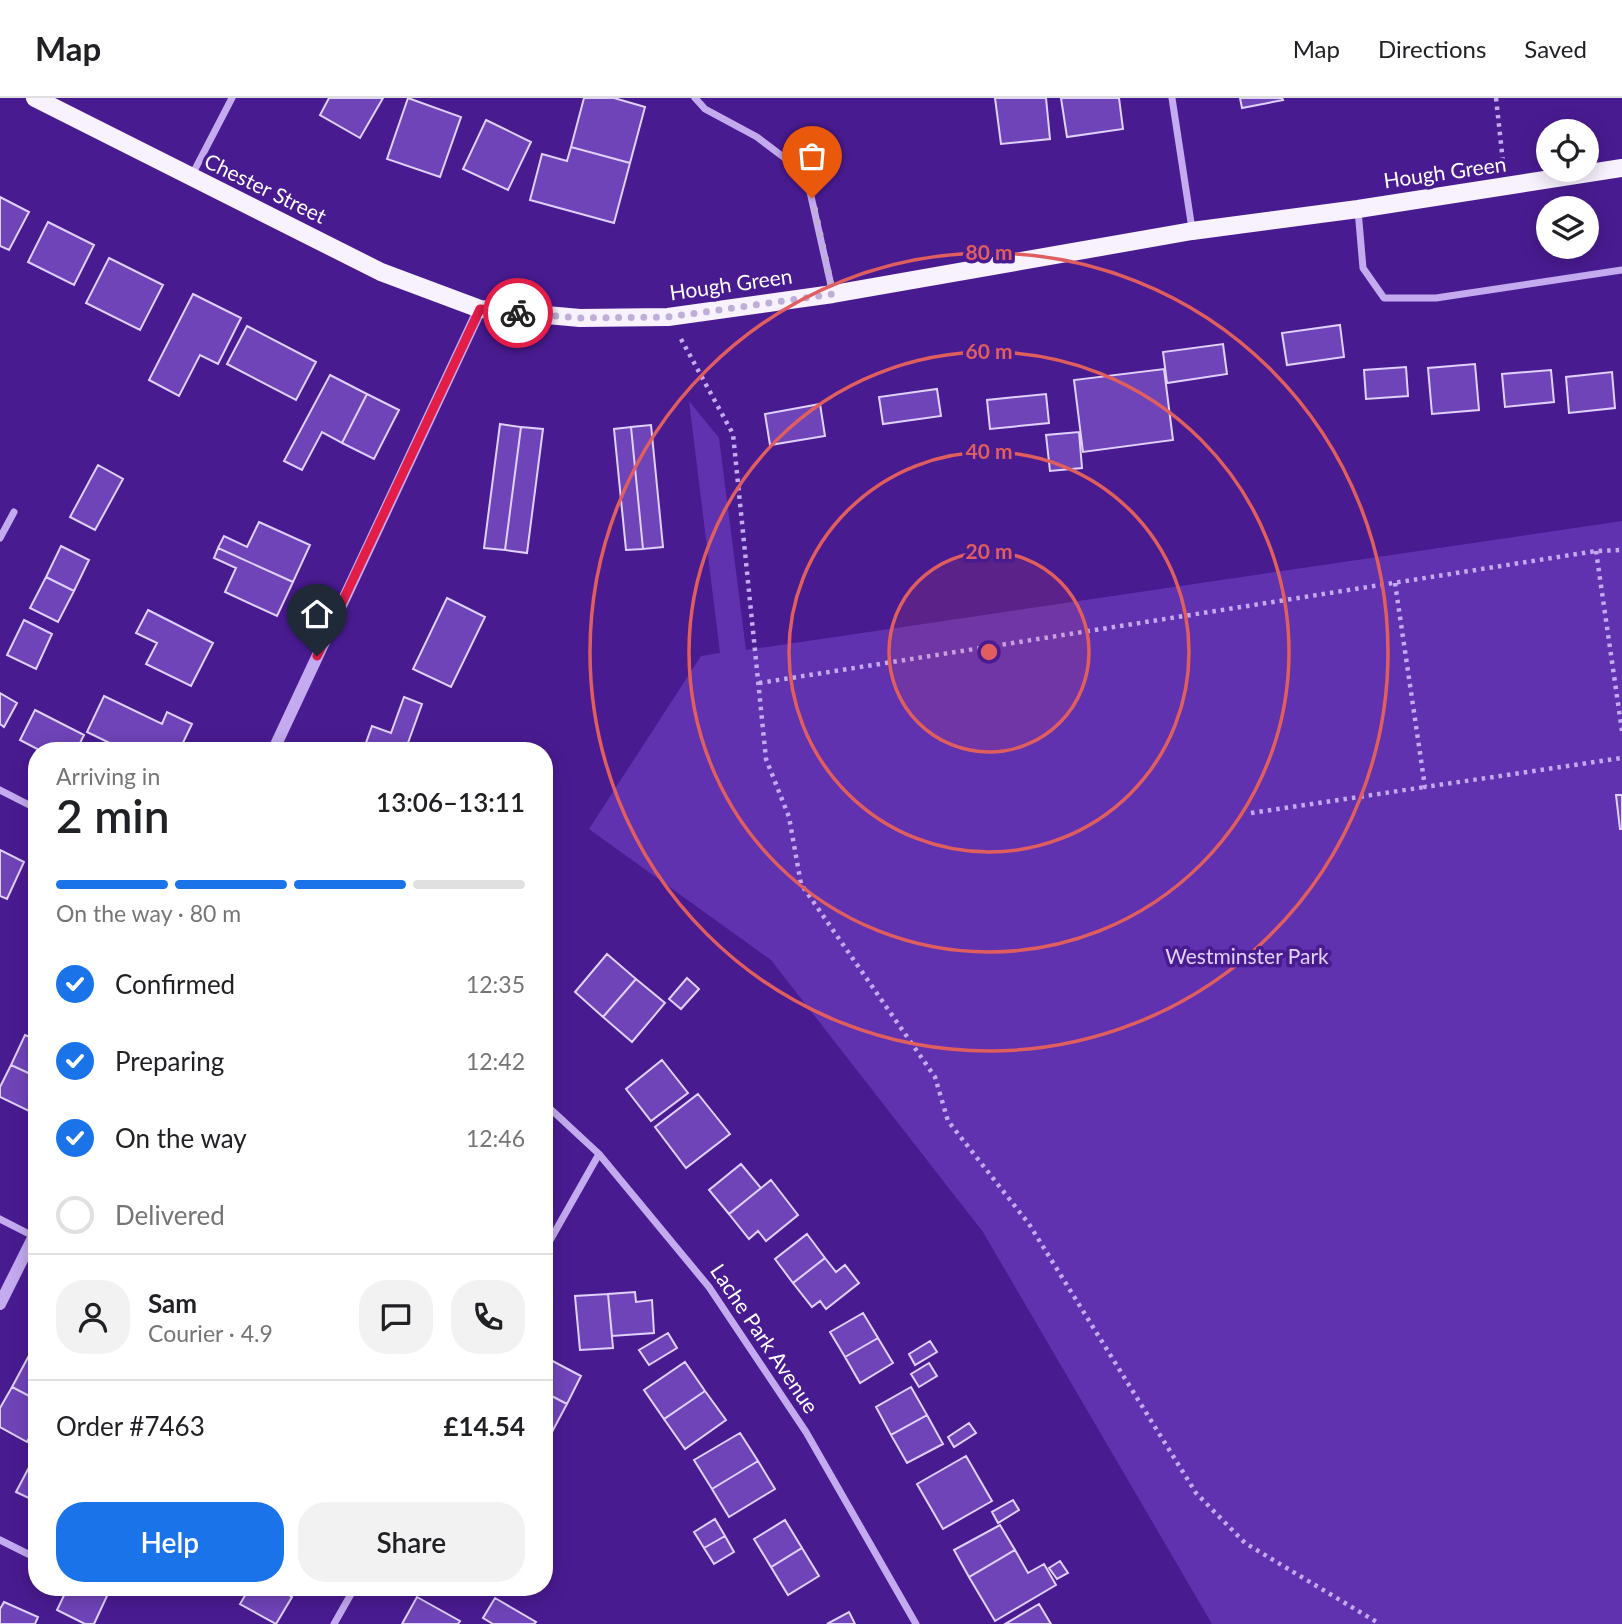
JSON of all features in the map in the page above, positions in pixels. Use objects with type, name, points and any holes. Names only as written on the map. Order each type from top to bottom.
[{"type":"main road","name":"Chester Street","points":[[35,98],[381,272],[480,309]]},
{"type":"main road","name":"Hough Green","points":[[480,309],[580,318],[668,317],[833,294],[1192,231],[1358,209],[1622,168]]},
{"type":"street","points":[[190,178],[232,98]]},
{"type":"street","points":[[695,98],[705,109],[757,136],[806,174],[833,294]]},
{"type":"street","points":[[1172,98],[1192,231]]},
{"type":"street","name":"Hough Green","points":[[1358,209],[1363,268],[1384,298],[1436,298],[1622,270]]},
{"type":"street","points":[[277,742],[480,309]]},
{"type":"street","points":[[0,538],[14,512]]},
{"type":"street","points":[[0,790],[28,804]]},
{"type":"street","name":"Lache Park Avenue","points":[[553,1111],[599,1154],[709,1287],[806,1432],[916,1624]]},
{"type":"street","points":[[553,1235],[599,1154]]},
{"type":"street","points":[[0,1219],[28,1231]]},
{"type":"street","points":[[0,1304],[28,1250]]},
{"type":"street","points":[[0,1540],[28,1554]]},
{"type":"street","points":[[334,1624],[350,1596]]},
{"type":"path","points":[[1496,98],[1506,187]]},
{"type":"path","points":[[668,317],[708,384],[733,434],[766,759],[789,817],[801,884],[935,1077],[948,1121],[1029,1224],[1196,1493],[1245,1543],[1380,1624]]},
{"type":"path","points":[[759,683],[1596,551],[1622,550]]},
{"type":"path","points":[[1596,551],[1622,732]]},
{"type":"path","points":[[1395,583],[1425,787]]},
{"type":"path","points":[[1251,813],[1622,758]]},
{"type":"green space","name":"Westminster Park","points":[[689,401],[719,438],[746,650],[1622,521],[1622,1624],[1212,1624],[983,1232],[771,960],[589,829],[701,656],[720,653]]},
{"type":"building","points":[[329,98],[383,98],[360,138],[320,115]]},
{"type":"building","points":[[408,98],[461,117],[440,177],[387,159]]},
{"type":"building","points":[[584,98],[614,98],[645,107],[630,163],[571,147]]},
{"type":"building","points":[[995,98],[1046,98],[1050,139],[1001,144]]},
{"type":"building","points":[[1061,98],[1119,98],[1123,129],[1067,137]]},
{"type":"building","points":[[1240,98],[1282,98],[1283,100],[1242,108]]},
{"type":"building","points":[[486,120],[531,142],[508,190],[463,169]]},
{"type":"building","points":[[571,147],[630,163],[614,223],[530,200],[542,154],[567,161]]},
{"type":"building","points":[[0,197],[29,212],[9,250],[0,246]]},
{"type":"building","points":[[48,222],[94,245],[74,285],[28,262]]},
{"type":"building","points":[[109,258],[163,285],[140,330],[86,303]]},
{"type":"building","points":[[193,294],[241,318],[218,364],[200,355],[179,396],[149,380]]},
{"type":"building","points":[[1340,325],[1344,357],[1287,365],[1282,333]]},
{"type":"building","points":[[247,326],[316,362],[296,400],[227,364]]},
{"type":"building","points":[[1223,344],[1227,374],[1167,383],[1163,352]]},
{"type":"building","points":[[1475,364],[1479,410],[1432,414],[1428,368]]},
{"type":"building","points":[[1406,367],[1408,396],[1366,399],[1364,370]]},
{"type":"building","points":[[1164,369],[1173,440],[1083,452],[1074,380]]},
{"type":"building","points":[[1551,370],[1554,402],[1505,407],[1502,374]]},
{"type":"building","points":[[1612,372],[1615,408],[1569,413],[1566,377]]},
{"type":"building","points":[[330,375],[367,394],[342,443],[322,432],[302,470],[284,461]]},
{"type":"building","points":[[937,389],[941,416],[883,424],[879,397]]},
{"type":"building","points":[[367,394],[399,410],[374,459],[342,443]]},
{"type":"building","points":[[1046,394],[1049,423],[990,429],[987,400]]},
{"type":"building","points":[[820,404],[825,436],[770,445],[765,414]]},
{"type":"building","points":[[500,424],[521,427],[505,550],[484,548]]},
{"type":"building","points":[[651,425],[663,547],[643,549],[631,427]]},
{"type":"building","points":[[521,427],[543,429],[527,553],[505,550]]},
{"type":"building","points":[[631,427],[643,549],[626,550],[614,429]]},
{"type":"building","points":[[1079,432],[1082,468],[1050,471],[1046,435]]},
{"type":"building","points":[[98,465],[123,479],[95,530],[70,517]]},
{"type":"building","points":[[259,522],[310,545],[293,582],[218,548],[224,536],[247,547]]},
{"type":"building","points":[[61,546],[89,560],[74,591],[46,577]]},
{"type":"building","points":[[218,548],[293,582],[277,616],[225,592],[236,568],[214,558]]},
{"type":"building","points":[[46,577],[74,591],[58,622],[30,608]]},
{"type":"building","points":[[447,598],[485,617],[451,687],[413,669]]},
{"type":"building","points":[[148,610],[213,643],[191,686],[146,664],[157,643],[136,633]]},
{"type":"building","points":[[24,620],[52,634],[36,669],[7,655]]},
{"type":"building","points":[[0,693],[17,703],[4,727],[0,724]]},
{"type":"building","points":[[104,696],[162,724],[167,712],[192,724],[183,742],[108,742],[87,732]]},
{"type":"building","points":[[404,697],[422,704],[408,742],[366,742],[372,726],[391,733]]},
{"type":"building","points":[[35,710],[84,735],[80,742],[28,742],[28,744],[20,740]]},
{"type":"building","points":[[1616,795],[1622,795],[1622,829],[1620,829]]},
{"type":"building","points":[[0,850],[24,862],[7,899],[0,896]]},
{"type":"building","points":[[607,954],[636,979],[603,1017],[575,992]]},
{"type":"building","points":[[687,978],[699,989],[681,1009],[669,999]]},
{"type":"building","points":[[636,979],[665,1003],[632,1042],[603,1017]]},
{"type":"building","points":[[25,1035],[28,1036],[28,1073],[11,1065]]},
{"type":"building","points":[[662,1060],[688,1093],[651,1121],[626,1089]]},
{"type":"building","points":[[11,1065],[28,1073],[28,1111],[0,1097],[0,1087]]},
{"type":"building","points":[[698,1094],[730,1134],[686,1168],[655,1127]]},
{"type":"building","points":[[741,1164],[761,1188],[729,1214],[709,1190]]},
{"type":"building","points":[[771,1180],[798,1215],[766,1241],[758,1231],[749,1239],[729,1214]]},
{"type":"building","points":[[807,1234],[825,1258],[793,1283],[775,1259]]},
{"type":"building","points":[[825,1258],[836,1272],[845,1265],[859,1283],[826,1309],[820,1301],[812,1307],[793,1283]]},
{"type":"building","points":[[635,1292],[636,1302],[652,1300],[654,1333],[612,1336],[608,1294]]},
{"type":"building","points":[[608,1294],[613,1348],[580,1350],[575,1296]]},
{"type":"building","points":[[863,1313],[878,1338],[845,1357],[830,1332]]},
{"type":"building","points":[[668,1333],[677,1348],[649,1365],[639,1350]]},
{"type":"building","points":[[878,1338],[893,1363],[860,1383],[845,1357]]},
{"type":"building","points":[[930,1341],[937,1352],[915,1365],[909,1354]]},
{"type":"building","points":[[28,1357],[28,1395],[12,1387]]},
{"type":"building","points":[[553,1361],[581,1376],[567,1404],[553,1397]]},
{"type":"building","points":[[685,1362],[705,1391],[664,1419],[644,1390]]},
{"type":"building","points":[[929,1363],[937,1376],[919,1387],[911,1374]]},
{"type":"building","points":[[12,1387],[28,1395],[27,1442],[0,1427],[0,1408]]},
{"type":"building","points":[[911,1387],[927,1415],[891,1435],[876,1407]]},
{"type":"building","points":[[705,1391],[726,1420],[685,1449],[664,1419]]},
{"type":"building","points":[[553,1397],[567,1404],[553,1430]]},
{"type":"building","points":[[927,1415],[943,1444],[907,1463],[891,1435]]},
{"type":"building","points":[[969,1423],[976,1433],[954,1447],[948,1437]]},
{"type":"building","points":[[740,1433],[758,1461],[712,1489],[694,1460]]},
{"type":"building","points":[[966,1456],[992,1501],[943,1529],[917,1484]]},
{"type":"building","points":[[758,1461],[775,1489],[729,1517],[712,1489]]},
{"type":"building","points":[[28,1469],[28,1498],[16,1492]]},
{"type":"building","points":[[1013,1500],[1019,1510],[998,1523],[992,1512]]},
{"type":"building","points":[[715,1519],[725,1536],[704,1548],[694,1532]]},
{"type":"building","points":[[785,1520],[802,1548],[771,1567],[754,1539]]},
{"type":"building","points":[[1000,1525],[1015,1550],[969,1577],[954,1550]]},
{"type":"building","points":[[725,1536],[734,1552],[714,1564],[704,1548]]},
{"type":"building","points":[[802,1548],[819,1576],[788,1595],[771,1567]]},
{"type":"building","points":[[1015,1550],[1028,1573],[1044,1564],[1056,1585],[995,1621],[969,1577]]},
{"type":"building","points":[[1060,1561],[1068,1573],[1057,1579],[1049,1568]]},
{"type":"building","points":[[64,1596],[107,1596],[94,1624],[85,1624],[57,1610]]},
{"type":"building","points":[[245,1596],[292,1597],[276,1624],[240,1604]]},
{"type":"building","points":[[417,1597],[460,1621],[458,1624],[402,1624]]},
{"type":"building","points":[[495,1598],[536,1622],[493,1624],[483,1618]]},
{"type":"building","points":[[4,1602],[38,1617],[35,1624],[0,1624],[0,1609]]},
{"type":"building","points":[[1039,1604],[1051,1624],[1005,1624]]},
{"type":"building","points":[[849,1612],[855,1624],[827,1624]]},
{"type":"way so far","points":[[518,313],[580,318],[668,317],[833,294],[812,198]]},
{"type":"route","points":[[317,656],[480,309],[518,313]]}]
